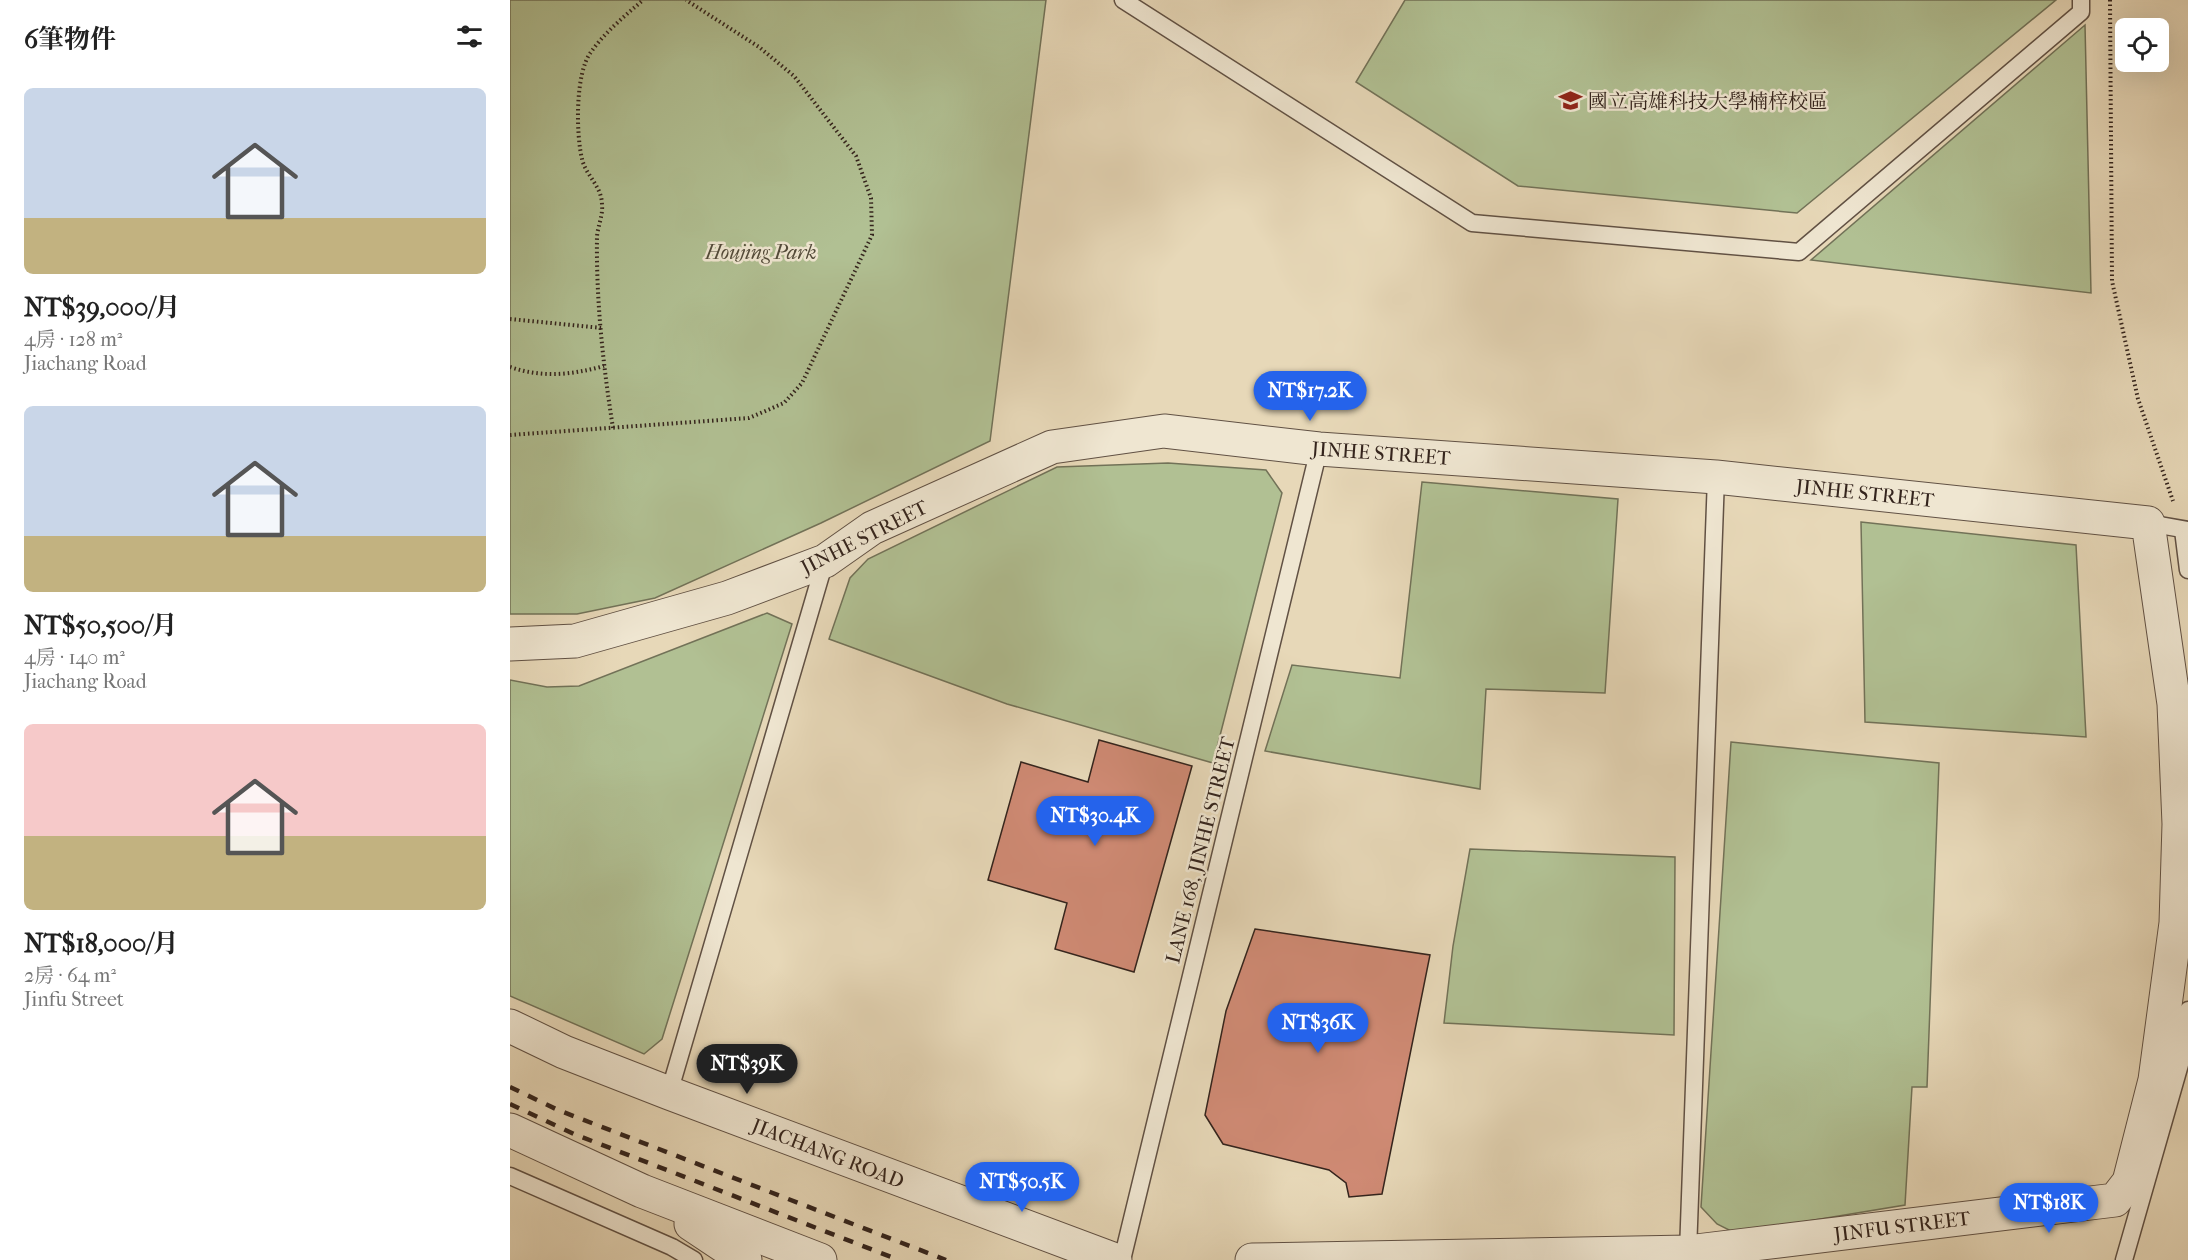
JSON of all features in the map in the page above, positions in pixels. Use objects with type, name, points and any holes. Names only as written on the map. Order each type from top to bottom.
[{"type":"street","name":"JINHE STREET","points":[[510,644],[575,641],[628,628],[727,598],[825,561],[872,528],[1052,447],[1164,431],[1319,449],[1716,477],[2148,523]]},
{"type":"street","name":"JINFU STREET","points":[[1252,1260],[1688,1252],[2115,1200],[2129,1182],[2155,1080],[2176,923],[2179,824],[2174,704],[2148,523]]},
{"type":"street","name":"JIACHANG ROAD","points":[[510,1026],[564,1052],[669,1093],[1115,1260]]},
{"type":"street","points":[[510,1130],[642,1191],[820,1260]]},
{"type":"street","points":[[642,1191],[745,1260]]},
{"type":"street","points":[[967,1206],[1048,1260]]},
{"type":"lane","points":[[1123,0],[1472,223],[1799,252],[2081,12],[2080,0]]},
{"type":"lane","name":"LANE 168, JINHE STREET","points":[[1122,1260],[1319,449]]},
{"type":"lane","points":[[1688,1252],[1716,477]]},
{"type":"lane","points":[[2148,523],[2186,530],[2188,570]]},
{"type":"lane","points":[[669,1093],[825,561]]},
{"type":"lane","points":[[2124,1260],[2181,1061],[2188,1010]]},
{"type":"lane","points":[[510,1176],[672,1247],[694,1260]]},
{"type":"path","points":[[613,428],[604,366],[597,235],[602,205],[598,187],[583,161],[578,117],[583,75],[590,53],[643,0]]},
{"type":"path","points":[[510,435],[748,418],[784,403],[802,382],[872,235],[871,198],[856,156],[794,76],[759,47],[686,0]]},
{"type":"path","points":[[2110,0],[2112,281],[2138,399],[2186,530]]},
{"type":"path","points":[[510,319],[602,328]]},
{"type":"path","points":[[510,367],[535,375],[575,374],[604,366]]},
{"type":"green space","name":"Houjing Park","points":[[510,0],[1046,0],[990,441],[821,523],[655,598],[577,614],[510,614]]},
{"type":"green space","points":[[1405,0],[2056,0],[1797,213],[1518,186],[1356,82]]},
{"type":"green space","points":[[2085,25],[2091,293],[1811,260]]},
{"type":"green space","points":[[1168,463],[1266,470],[1282,493],[1213,763],[1007,704],[829,639],[850,578],[868,559],[1057,467]]},
{"type":"green space","points":[[1422,482],[1618,499],[1605,693],[1486,689],[1480,789],[1265,751],[1292,665],[1400,678]]},
{"type":"green space","points":[[1861,522],[2076,545],[2086,737],[1865,722]]},
{"type":"green space","points":[[767,613],[792,624],[662,1039],[644,1054],[510,996],[510,680],[547,687],[579,686]]},
{"type":"green space","points":[[1731,742],[1939,763],[1927,1087],[1912,1087],[1905,1205],[1735,1233],[1717,1224],[1701,1207]]},
{"type":"green space","points":[[1470,849],[1675,857],[1674,1035],[1444,1023],[1453,946]]},
{"type":"building","points":[[1099,740],[1192,766],[1134,972],[1055,949],[1067,903],[988,880],[1021,762],[1088,782]]},
{"type":"building","points":[[1255,929],[1430,955],[1382,1194],[1349,1197],[1346,1183],[1329,1170],[1223,1144],[1205,1115],[1226,1011]]},
{"type":"railway","points":[[510,1087],[558,1110],[946,1260]]},
{"type":"railway","points":[[510,1104],[574,1134],[899,1260]]},
{"type":"place","name":"國立高雄科技大學楠梓校區","points":[[1570,101]]}]
